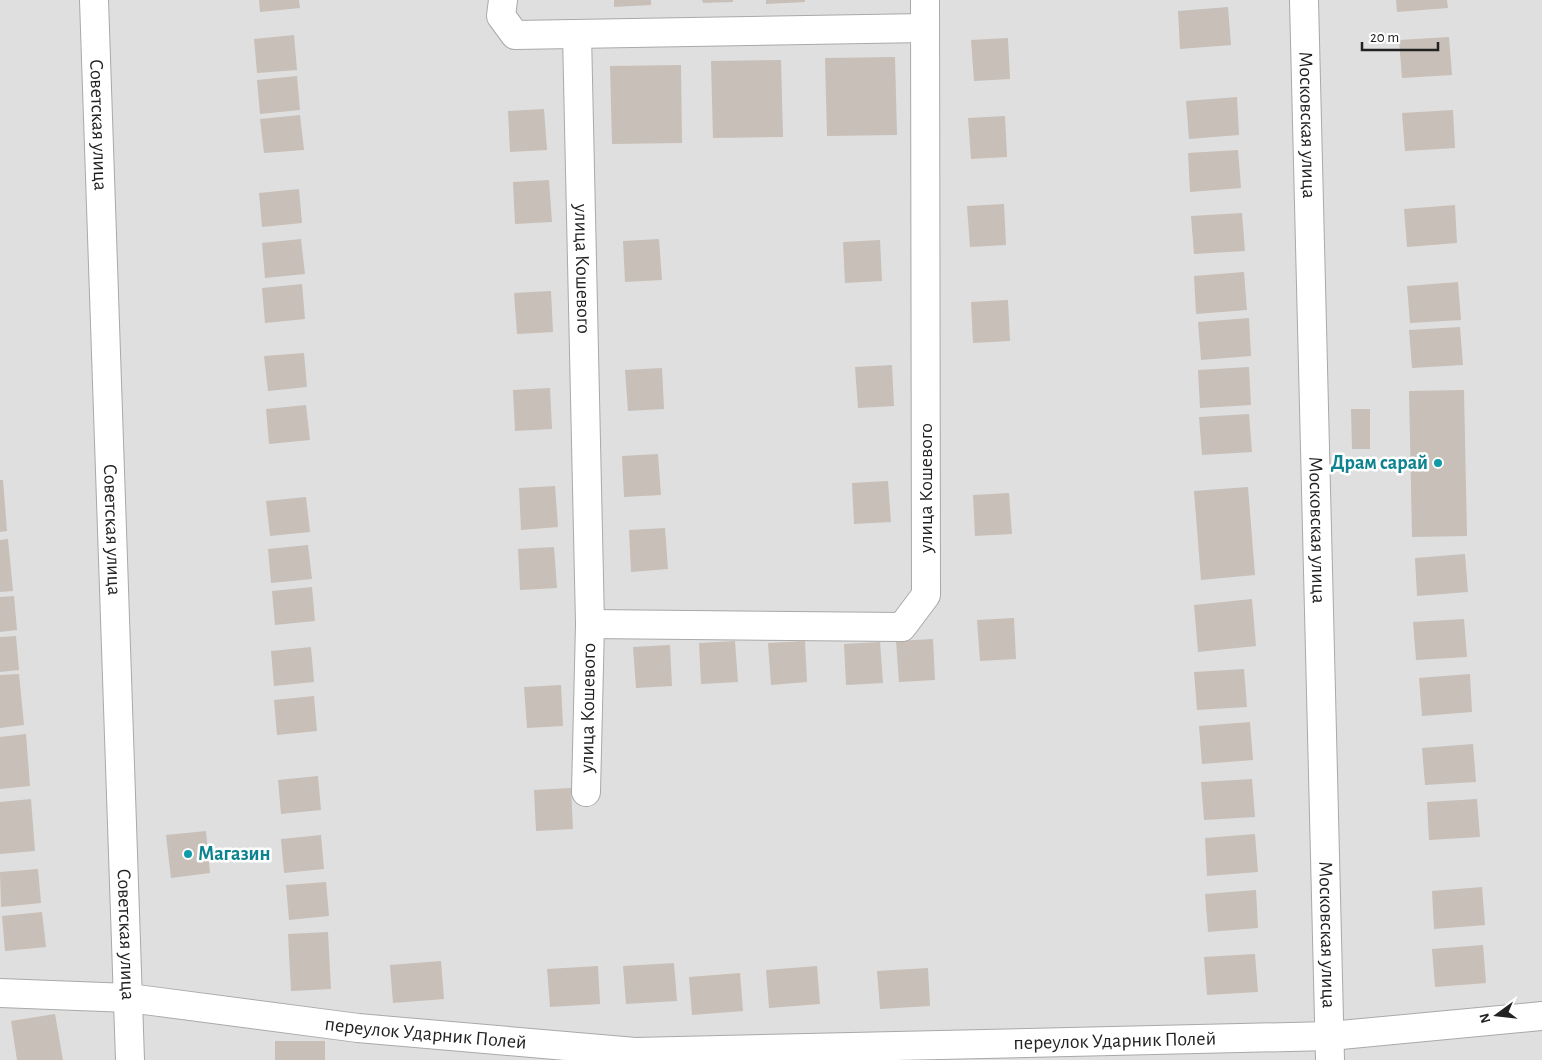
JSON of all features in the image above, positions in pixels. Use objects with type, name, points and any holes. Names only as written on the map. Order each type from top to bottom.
[{"type":"street","name":"Советская улица","points":[[94,0],[130,1060]]},
{"type":"street","points":[[503,0],[501,16],[515,35],[925,28]]},
{"type":"street","name":"улица Кошевого","points":[[590,624],[902,627],[926,595],[925,0]]},
{"type":"street","name":"Московская улица","points":[[1304,0],[1330,1048]]},
{"type":"street","name":"улица Кошевого","points":[[577,34],[590,624],[586,792]]},
{"type":"street","name":"переулок Ударник Полей","points":[[0,993],[129,998],[358,1028],[635,1052],[1330,1048],[1542,1016]]},
{"type":"shaded area","points":[[0,0],[1542,0],[1542,1060],[0,1060]]},
{"type":"building","points":[[259,0],[299,0],[300,8],[260,12]]},
{"type":"building","points":[[614,0],[651,0],[651,5],[614,7]]},
{"type":"building","points":[[702,0],[733,0],[733,2],[703,3]]},
{"type":"building","points":[[766,0],[805,0],[805,2],[766,4]]},
{"type":"building","points":[[1396,0],[1447,0],[1448,8],[1397,12]]},
{"type":"building","points":[[1228,7],[1231,45],[1180,49],[1178,11]]},
{"type":"building","points":[[294,35],[297,70],[257,73],[254,39]]},
{"type":"building","points":[[1449,37],[1452,75],[1402,78],[1399,40]]},
{"type":"building","points":[[1008,38],[1010,79],[974,81],[971,40]]},
{"type":"building","points":[[895,57],[897,135],[827,136],[825,58]]},
{"type":"building","points":[[781,60],[783,137],[713,138],[711,61]]},
{"type":"building","points":[[681,65],[682,143],[612,144],[610,66]]},
{"type":"building","points":[[297,76],[300,110],[260,114],[257,80]]},
{"type":"building","points":[[1237,97],[1239,135],[1189,139],[1186,101]]},
{"type":"building","points":[[544,109],[547,150],[510,152],[508,111]]},
{"type":"building","points":[[1453,110],[1455,148],[1405,151],[1402,113]]},
{"type":"building","points":[[300,115],[304,150],[264,153],[260,119]]},
{"type":"building","points":[[1005,116],[1007,157],[971,159],[968,118]]},
{"type":"building","points":[[1238,150],[1241,188],[1190,192],[1188,153]]},
{"type":"building","points":[[549,180],[552,222],[515,224],[513,182]]},
{"type":"building","points":[[299,189],[302,223],[262,227],[259,193]]},
{"type":"building","points":[[1004,204],[1006,245],[970,247],[967,206]]},
{"type":"building","points":[[1455,205],[1457,243],[1407,247],[1404,209]]},
{"type":"building","points":[[1242,213],[1245,251],[1194,254],[1191,216]]},
{"type":"building","points":[[301,239],[305,274],[265,278],[262,243]]},
{"type":"building","points":[[659,239],[662,280],[625,282],[623,241]]},
{"type":"building","points":[[880,240],[882,281],[845,283],[843,242]]},
{"type":"building","points":[[1244,272],[1247,310],[1196,314],[1194,276]]},
{"type":"building","points":[[1458,282],[1461,320],[1410,323],[1407,286]]},
{"type":"building","points":[[302,284],[305,319],[265,323],[262,288]]},
{"type":"building","points":[[551,291],[553,332],[517,334],[514,293]]},
{"type":"building","points":[[1008,300],[1010,341],[973,343],[971,302]]},
{"type":"building","points":[[1249,318],[1251,356],[1201,360],[1198,322]]},
{"type":"building","points":[[1460,327],[1463,365],[1412,368],[1409,330]]},
{"type":"building","points":[[304,353],[307,387],[268,391],[264,356]]},
{"type":"building","points":[[892,365],[894,406],[858,408],[855,367]]},
{"type":"building","points":[[1249,367],[1251,405],[1200,408],[1198,370]]},
{"type":"building","points":[[662,368],[664,409],[628,411],[625,370]]},
{"type":"building","points":[[550,388],[552,429],[515,431],[513,390]]},
{"type":"building","name":"Драм сарай","points":[[1464,390],[1467,536],[1412,537],[1409,391]]},
{"type":"building","points":[[306,405],[310,440],[269,444],[266,409]]},
{"type":"building","points":[[1351,409],[1370,409],[1370,449],[1352,449]]},
{"type":"building","points":[[1249,414],[1252,452],[1202,455],[1199,417]]},
{"type":"building","points":[[658,454],[661,495],[624,497],[622,456]]},
{"type":"building","points":[[0,480],[3,480],[7,531],[0,532]]},
{"type":"building","points":[[888,481],[891,522],[854,524],[852,483]]},
{"type":"building","points":[[555,486],[558,527],[521,530],[519,488]]},
{"type":"building","points":[[1248,487],[1255,575],[1201,580],[1194,491]]},
{"type":"building","points":[[1009,493],[1012,534],[975,536],[973,495]]},
{"type":"building","points":[[306,497],[310,532],[270,536],[266,501]]},
{"type":"building","points":[[665,528],[668,569],[631,572],[629,530]]},
{"type":"building","points":[[8,539],[13,591],[0,592],[0,540]]},
{"type":"building","points":[[308,545],[312,579],[271,583],[268,549]]},
{"type":"building","points":[[554,547],[557,588],[520,590],[518,549]]},
{"type":"building","points":[[1465,554],[1468,592],[1417,596],[1415,558]]},
{"type":"building","points":[[312,587],[315,621],[275,625],[272,591]]},
{"type":"building","points":[[14,596],[17,630],[0,632],[0,597]]},
{"type":"building","points":[[1252,599],[1256,646],[1198,652],[1194,605]]},
{"type":"building","points":[[1014,618],[1016,659],[980,661],[977,620]]},
{"type":"building","points":[[1464,619],[1467,657],[1416,660],[1413,622]]},
{"type":"building","points":[[16,636],[19,670],[0,672],[0,637]]},
{"type":"building","points":[[933,639],[935,680],[899,682],[896,641]]},
{"type":"building","points":[[735,641],[738,682],[701,684],[699,643]]},
{"type":"building","points":[[805,641],[807,682],[771,685],[768,643]]},
{"type":"building","points":[[880,642],[883,683],[846,685],[844,644]]},
{"type":"building","points":[[670,645],[672,686],[636,688],[633,647]]},
{"type":"building","points":[[311,647],[314,682],[274,686],[271,651]]},
{"type":"building","points":[[1244,669],[1247,707],[1197,710],[1194,672]]},
{"type":"building","points":[[19,674],[24,725],[0,728],[0,675]]},
{"type":"building","points":[[1470,674],[1472,712],[1422,716],[1419,678]]},
{"type":"building","points":[[561,685],[563,726],[527,728],[524,687]]},
{"type":"building","points":[[314,696],[317,731],[277,735],[274,700]]},
{"type":"building","points":[[1250,722],[1253,760],[1202,764],[1199,726]]},
{"type":"building","points":[[26,734],[30,786],[0,789],[0,737]]},
{"type":"building","points":[[1473,744],[1476,782],[1425,785],[1422,748]]},
{"type":"building","points":[[318,776],[321,810],[281,814],[278,780]]},
{"type":"building","points":[[1252,779],[1255,817],[1204,820],[1201,782]]},
{"type":"building","points":[[571,788],[573,829],[536,831],[534,790]]},
{"type":"building","points":[[31,799],[35,851],[0,854],[0,802]]},
{"type":"building","points":[[1477,799],[1480,837],[1429,840],[1427,802]]},
{"type":"building","name":"Магазин","points":[[206,831],[210,873],[171,878],[166,835]]},
{"type":"building","points":[[1255,834],[1258,872],[1207,876],[1205,838]]},
{"type":"building","points":[[321,835],[324,869],[284,873],[281,839]]},
{"type":"building","points":[[38,869],[41,903],[1,907],[0,872]]},
{"type":"building","points":[[326,882],[329,916],[289,920],[286,885]]},
{"type":"building","points":[[1482,887],[1485,925],[1434,929],[1432,891]]},
{"type":"building","points":[[1256,890],[1258,928],[1208,932],[1205,894]]},
{"type":"building","points":[[42,912],[46,947],[5,951],[2,916]]},
{"type":"building","points":[[328,932],[331,989],[291,991],[288,934]]},
{"type":"building","points":[[1483,945],[1486,983],[1435,987],[1432,949]]},
{"type":"building","points":[[1255,954],[1258,992],[1207,995],[1204,957]]},
{"type":"building","points":[[441,961],[444,999],[393,1003],[390,965]]},
{"type":"building","points":[[674,963],[677,1001],[626,1004],[623,966]]},
{"type":"building","points":[[598,966],[600,1004],[550,1007],[547,969]]},
{"type":"building","points":[[817,966],[820,1004],[769,1008],[766,970]]},
{"type":"building","points":[[928,968],[930,1006],[880,1009],[877,971]]},
{"type":"building","points":[[740,973],[743,1011],[692,1015],[689,977]]},
{"type":"building","points":[[55,1014],[63,1060],[17,1060],[11,1021]]},
{"type":"building","points":[[275,1041],[325,1041],[325,1060],[275,1060]]},
{"type":"place","name":"Драм сарай","points":[[1438,463]]},
{"type":"place","name":"Магазин","points":[[188,854]]}]
